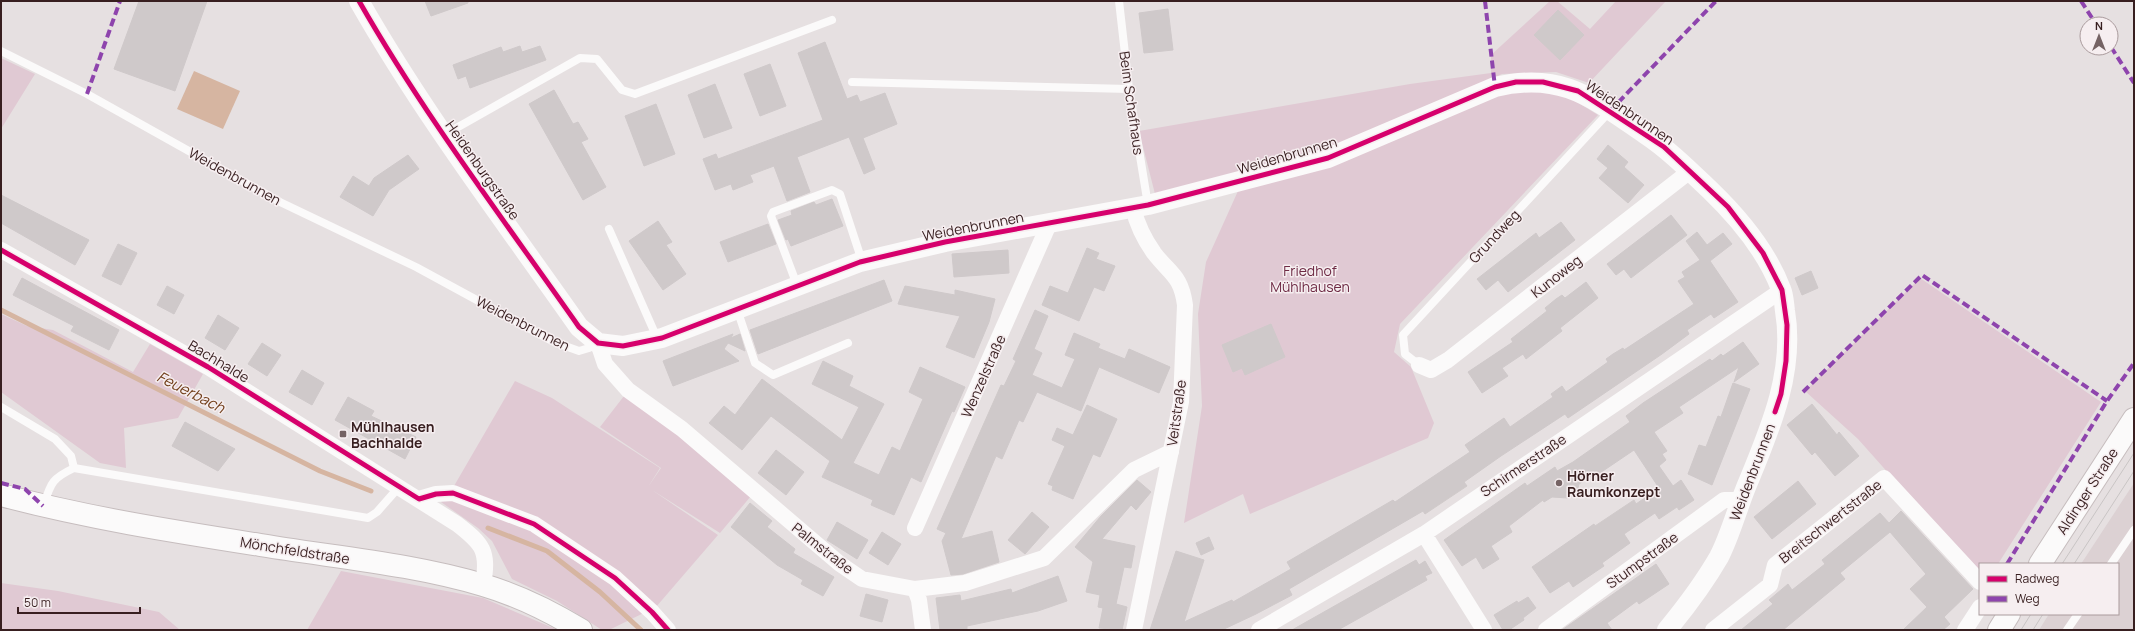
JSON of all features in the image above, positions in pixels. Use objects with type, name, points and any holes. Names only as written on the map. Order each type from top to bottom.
[{"type":"main road","name":"Aldinger Straße","points":[[2041,563],[2134,419]]},
{"type":"main road","name":"Mönchfeldstraße","points":[[1,495],[43,506],[177,532],[382,563],[483,585],[526,601],[558,616],[581,630]]},
{"type":"main road","points":[[1999,630],[2008,615]]},
{"type":"street","name":"Heidenburgstraße","points":[[359,1],[385,46],[472,179],[579,327],[598,343]]},
{"type":"street","name":"Weidenbrunnen","points":[[598,343],[623,346],[657,339],[862,261],[945,242],[1141,206],[1328,158],[1482,92],[1516,82],[1543,82],[1578,91],[1664,147],[1728,208],[1763,253],[1782,290],[1788,325],[1786,361],[1781,394],[1769,431],[1740,500],[1719,556],[1687,605],[1667,630]]},
{"type":"street","name":"Kunoweg","points":[[1418,365],[1431,370],[1448,360],[1690,171]]},
{"type":"street","name":"Veitstraße","points":[[1134,630],[1181,402],[1186,305],[1183,289],[1173,272],[1155,254],[1140,231],[1141,206]]},
{"type":"street","name":"Wenzelstraße","points":[[915,528],[1049,224]]},
{"type":"street","name":"Bachhalde","points":[[1,250],[208,367],[457,524],[472,536],[482,548],[486,566],[483,585]]},
{"type":"street","name":"Schirmerstraße","points":[[1259,630],[1424,534],[1782,290]]},
{"type":"street","name":"Palmstraße","points":[[598,343],[605,364],[628,390],[682,429],[840,564],[862,579],[915,589],[965,583],[1044,558],[1134,470],[1171,452]]},
{"type":"street","name":"Breitschwertstraße","points":[[1713,630],[1770,584],[1774,565],[1884,478],[1979,581]]},
{"type":"street","points":[[419,499],[436,494],[453,493],[534,524],[614,578],[652,612],[668,630]]},
{"type":"street","name":"Stumpstraße","points":[[1546,630],[1724,500],[1740,500]]},
{"type":"street","points":[[1424,534],[1484,630]]},
{"type":"street","points":[[915,589],[919,600],[923,630]]},
{"type":"street","points":[[1965,630],[1979,609]]},
{"type":"lane","name":"Beim Schafhaus","points":[[1119,1],[1141,206]]},
{"type":"lane","name":"Heidenburgstraße","points":[[444,135],[580,58],[597,59],[622,90],[635,94],[832,20]]},
{"type":"lane","name":"Weidenbrunnen","points":[[1,51],[87,94],[280,202],[416,267],[554,342],[579,351],[598,343]]},
{"type":"lane","points":[[852,82],[1129,89]]},
{"type":"lane","name":"Grundweg","points":[[1418,365],[1405,354],[1403,335],[1610,111]]},
{"type":"lane","points":[[797,285],[771,216],[773,212],[810,198],[832,190],[840,194],[862,261]]},
{"type":"lane","points":[[610,229],[657,339]]},
{"type":"lane","points":[[736,308],[755,363],[773,375],[848,343]]},
{"type":"lane","points":[[1,407],[55,439],[71,456],[74,468]]},
{"type":"lane","points":[[43,506],[50,485],[59,475],[74,468],[368,518],[377,512],[399,487]]},
{"type":"lane","points":[[2112,563],[2134,530]]},
{"type":"lane","points":[[2067,630],[2077,615]]},
{"type":"shaded area","points":[[194,71],[240,91],[223,129],[177,109]]},
{"type":"shaded area","points":[[2134,483],[2134,630],[2039,630],[2048,615],[2119,615],[2119,563],[2082,563]]},
{"type":"green space","points":[[1550,1],[1557,1],[1590,29],[1616,1],[1666,1],[1589,83],[1556,72],[1502,74],[1342,145],[1155,194],[1139,131],[1410,84],[1491,73],[1491,55]]},
{"type":"green space","points":[[1,58],[35,74],[1,129]]},
{"type":"green space","name":"Friedhof Mühlhausen","points":[[1542,91],[1572,99],[1598,115],[1400,324],[1394,352],[1411,367],[1434,423],[1428,438],[1250,514],[1243,494],[1184,523],[1202,406],[1198,314],[1206,262],[1238,191],[1500,92]]},
{"type":"green space","points":[[1920,278],[2101,402],[1999,563],[1979,563],[1979,575],[1858,439],[1805,391]]},
{"type":"green space","points":[[1,314],[27,326],[53,330],[133,372],[150,344],[203,374],[178,418],[124,428],[126,468],[100,463],[1,392]]},
{"type":"green space","points":[[515,381],[552,398],[660,468],[648,487],[661,468],[600,427],[624,396],[679,434],[751,496],[720,533],[652,490],[718,535],[656,607],[609,630],[602,630],[557,601],[512,579],[492,541],[478,528],[441,502],[454,486]]},
{"type":"green space","points":[[341,571],[483,598],[558,630],[307,630]]},
{"type":"green space","points":[[1,583],[58,591],[159,612],[180,630],[1,630]]},
{"type":"building","points":[[139,1],[207,1],[175,91],[114,69]]},
{"type":"building","points":[[425,1],[468,1],[468,3],[431,16]]},
{"type":"building","points":[[1168,9],[1173,50],[1144,53],[1139,13]]},
{"type":"building","points":[[1558,10],[1584,35],[1560,60],[1534,35]]},
{"type":"building","points":[[825,42],[847,99],[857,95],[860,102],[885,93],[897,124],[863,138],[875,169],[864,174],[849,137],[797,157],[810,192],[787,201],[774,166],[750,175],[753,182],[733,190],[731,184],[715,190],[703,159],[716,154],[718,159],[823,120],[798,53]]},
{"type":"building","points":[[520,46],[522,52],[540,46],[546,60],[470,88],[466,76],[458,79],[453,65],[501,47],[503,52]]},
{"type":"building","points":[[770,64],[786,106],[760,116],[744,74]]},
{"type":"building","points":[[715,84],[732,128],[704,138],[688,95]]},
{"type":"building","points":[[554,90],[573,124],[578,122],[588,139],[581,142],[606,187],[583,200],[529,104]]},
{"type":"building","points":[[656,104],[675,154],[644,166],[625,116]]},
{"type":"building","points":[[1608,145],[1628,162],[1624,167],[1644,185],[1628,203],[1599,178],[1608,168],[1597,159]]},
{"type":"building","points":[[408,155],[419,169],[389,190],[373,216],[340,197],[353,176],[369,186],[374,178]]},
{"type":"building","points":[[1,195],[89,240],[75,265],[1,223]]},
{"type":"building","points":[[832,199],[843,226],[791,246],[788,239],[786,240],[778,220],[792,215],[791,211],[814,202],[816,205]]},
{"type":"building","points":[[1671,215],[1687,235],[1631,278],[1624,269],[1616,275],[1607,264]]},
{"type":"building","points":[[658,221],[672,242],[666,245],[686,274],[663,290],[629,241]]},
{"type":"building","points":[[1561,222],[1575,240],[1508,292],[1498,280],[1486,290],[1477,279],[1536,233],[1539,238]]},
{"type":"building","points":[[768,224],[776,244],[728,262],[720,242]]},
{"type":"building","points":[[1697,232],[1707,245],[1723,233],[1732,244],[1710,261],[1738,302],[1714,318],[1711,314],[1687,330],[1689,334],[1662,354],[1568,418],[1565,414],[1501,456],[1464,482],[1467,486],[1425,514],[1423,511],[1289,589],[1292,595],[1222,630],[1150,630],[1176,551],[1204,560],[1184,622],[1232,600],[1233,602],[1291,569],[1287,562],[1393,500],[1395,502],[1470,452],[1465,445],[1504,418],[1510,427],[1553,397],[1551,394],[1562,386],[1566,392],[1608,362],[1606,359],[1613,354],[1623,348],[1624,350],[1694,304],[1678,281],[1685,277],[1682,272],[1700,260],[1686,241]]},
{"type":"building","points":[[118,244],[137,253],[121,285],[102,276]]},
{"type":"building","points":[[1087,248],[1099,253],[1096,259],[1115,266],[1104,291],[1094,287],[1079,321],[1042,305],[1050,286],[1068,293]]},
{"type":"building","points":[[1008,250],[1009,273],[954,277],[952,254]]},
{"type":"building","points":[[1811,271],[1818,288],[1802,295],[1795,278]]},
{"type":"building","points":[[22,278],[119,330],[109,350],[71,331],[74,326],[13,295]]},
{"type":"building","points":[[884,280],[892,301],[758,354],[750,330]]},
{"type":"building","points":[[1586,282],[1598,298],[1560,328],[1562,331],[1526,359],[1523,354],[1502,368],[1508,376],[1482,393],[1468,372],[1513,342],[1511,339],[1547,311],[1545,308],[1556,299],[1562,295],[1565,298]]},
{"type":"building","points":[[167,286],[184,295],[174,314],[157,305]]},
{"type":"building","points":[[905,286],[955,295],[955,290],[995,299],[989,322],[974,358],[946,347],[960,316],[898,304]]},
{"type":"building","points":[[1035,310],[1048,316],[1034,349],[1042,353],[1032,375],[1062,388],[1075,359],[1065,355],[1074,333],[1100,344],[1098,348],[1125,359],[1129,349],[1170,367],[1159,393],[1099,367],[1081,411],[1037,392],[1023,422],[1019,420],[1002,459],[996,456],[961,539],[992,531],[999,562],[963,574],[951,575],[942,541],[946,533],[937,529],[1001,385],[1004,386],[1016,361],[1013,359]]},
{"type":"building","points":[[218,315],[239,328],[225,350],[205,338]]},
{"type":"building","points":[[1271,324],[1285,357],[1245,375],[1242,368],[1233,372],[1222,345]]},
{"type":"building","points":[[733,334],[731,338],[740,334],[745,351],[728,343],[724,349],[739,361],[673,386],[663,361]]},
{"type":"building","points":[[1743,342],[1759,364],[1734,382],[1739,367],[1679,407],[1683,413],[1654,432],[1667,451],[1662,454],[1666,460],[1659,466],[1673,486],[1681,480],[1694,500],[1679,510],[1677,507],[1659,519],[1655,513],[1624,534],[1630,543],[1602,563],[1604,566],[1573,587],[1569,581],[1550,593],[1532,567],[1594,524],[1595,526],[1634,500],[1636,504],[1659,488],[1634,450],[1597,475],[1595,473],[1579,484],[1577,492],[1568,498],[1552,497],[1544,502],[1543,500],[1509,526],[1512,532],[1491,546],[1499,559],[1483,569],[1476,557],[1462,566],[1444,540],[1525,483],[1527,486],[1555,467],[1557,471],[1573,462],[1630,422],[1626,416],[1643,403],[1710,359],[1712,361],[1721,354],[1723,356]]},
{"type":"building","points":[[262,343],[281,355],[267,376],[248,364]]},
{"type":"building","points":[[823,361],[853,376],[849,386],[884,404],[853,463],[879,475],[892,447],[900,451],[923,399],[909,392],[920,367],[965,387],[954,412],[952,411],[921,482],[911,477],[894,515],[871,505],[873,500],[822,477],[830,461],[771,416],[742,450],[709,423],[724,406],[735,415],[762,379],[842,440],[859,407],[812,384]]},
{"type":"building","points":[[302,370],[324,383],[312,405],[289,392]]},
{"type":"building","points":[[1733,383],[1750,389],[1712,485],[1688,474],[1699,445],[1706,447],[1718,416],[1721,417]]},
{"type":"building","points":[[348,397],[374,411],[371,416],[416,437],[405,459],[335,420]]},
{"type":"building","points":[[1812,404],[1837,435],[1839,432],[1859,456],[1835,476],[1815,452],[1812,455],[1787,425]]},
{"type":"building","points":[[1087,405],[1117,419],[1100,457],[1093,454],[1073,499],[1052,490],[1053,486],[1048,484],[1065,446],[1052,440],[1057,428],[1073,435]]},
{"type":"building","points":[[185,422],[235,449],[218,471],[172,446]]},
{"type":"building","points":[[776,450],[804,472],[786,495],[758,473]]},
{"type":"building","points":[[1137,480],[1151,492],[1136,510],[1131,505],[1102,539],[1135,546],[1131,568],[1124,567],[1116,604],[1127,607],[1122,630],[1099,628],[1103,608],[1098,607],[1100,595],[1086,592],[1093,562],[1075,547],[1101,516]]},
{"type":"building","points":[[1798,481],[1816,504],[1772,539],[1754,517]]},
{"type":"building","points":[[750,503],[772,521],[767,527],[795,549],[793,553],[834,577],[823,596],[801,584],[803,580],[777,565],[731,527]]},
{"type":"building","points":[[1901,511],[1973,589],[1944,617],[1950,624],[1943,630],[1903,630],[1927,607],[1910,589],[1926,574],[1890,532],[1840,573],[1845,579],[1783,630],[1741,630],[1773,604],[1769,600],[1788,584],[1792,590],[1825,564],[1822,560],[1880,513],[1889,523]]},
{"type":"building","points":[[1032,512],[1049,527],[1025,554],[1008,540]]},
{"type":"building","points":[[837,522],[868,540],[857,559],[827,540]]},
{"type":"building","points":[[882,532],[901,544],[888,565],[869,553]]},
{"type":"building","points":[[1209,537],[1214,549],[1201,555],[1196,543]]},
{"type":"building","points":[[1416,560],[1419,565],[1425,561],[1432,573],[1425,576],[1427,580],[1338,630],[1292,630]]},
{"type":"building","points":[[1656,564],[1669,584],[1639,604],[1637,601],[1607,623],[1612,630],[1562,630]]},
{"type":"building","points":[[1058,576],[1067,601],[1038,611],[967,626],[967,630],[940,630],[936,598],[960,595],[961,601],[1011,589],[1012,593]]},
{"type":"building","points":[[866,594],[888,600],[882,622],[860,616]]},
{"type":"building","points":[[1528,597],[1536,608],[1523,618],[1524,620],[1509,630],[1503,630],[1494,615],[1517,601],[1518,603]]},
{"type":"waterway","name":"Feuerbach","points":[[1,310],[320,471],[371,491]]},
{"type":"waterway","name":"Feuerbach","points":[[488,528],[547,551],[600,592],[641,630]]},
{"type":"tram line","points":[[2063,563],[2134,453]]},
{"type":"tram line","points":[[2075,563],[2134,471]]},
{"type":"tram line","points":[[2021,630],[2030,615]]},
{"type":"tram line","points":[[2033,630],[2042,615]]},
{"type":"marked path","points":[[87,94],[120,1]]},
{"type":"marked path","points":[[1485,1],[1495,87]]},
{"type":"marked path","points":[[1610,111],[1716,1]]},
{"type":"marked path","points":[[2081,1],[2091,16]]},
{"type":"marked path","points":[[2117,56],[2134,83]]},
{"type":"marked path","points":[[1803,392],[1922,275],[2107,401]]},
{"type":"marked path","points":[[2008,563],[2107,401],[2134,363]]},
{"type":"marked path","points":[[1,483],[25,489],[43,506]]},
{"type":"cycle path","points":[[359,1],[410,85],[465,167],[579,327],[598,343],[623,346],[662,338],[860,262],[945,242],[1148,205],[1328,158],[1495,87],[1516,82],[1543,82],[1578,91],[1664,147],[1728,207],[1763,253],[1782,290],[1787,325],[1786,361],[1781,394],[1775,412]]},
{"type":"cycle path","points":[[1,250],[208,367],[419,499],[436,494],[453,493],[534,524],[615,578],[652,612],[668,630]]},
{"type":"place","name":"Mühlhausen Bachhalde","points":[[343,434]]},
{"type":"place","name":"Hörner Raumkonzept","points":[[1559,483]]}]
